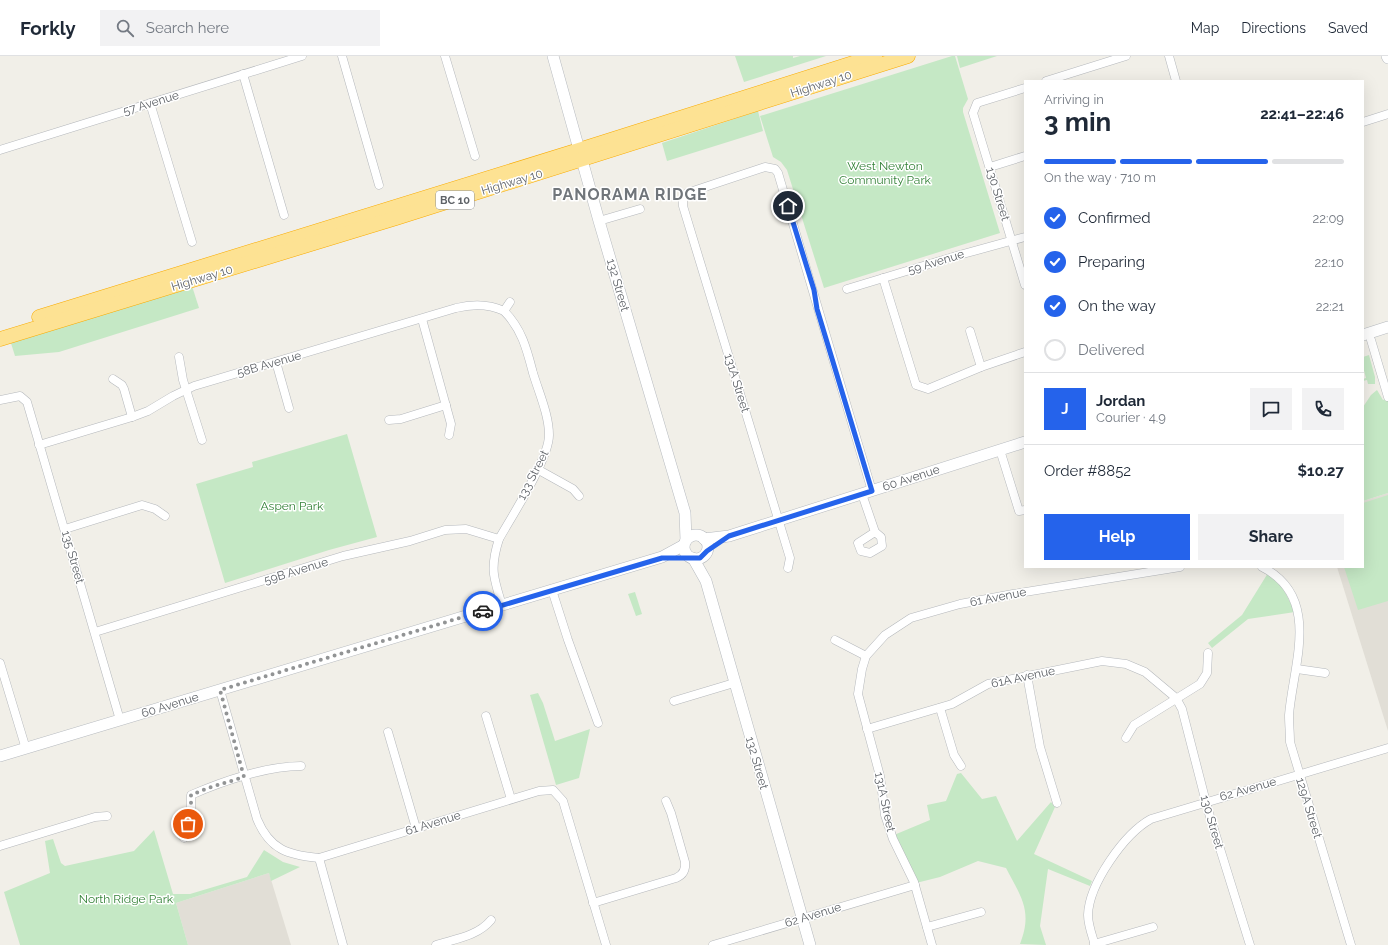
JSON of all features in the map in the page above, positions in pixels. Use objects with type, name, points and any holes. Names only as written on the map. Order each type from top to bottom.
[{"type":"highway","name":"Highway 10","points":[[0,339],[581,155],[875,56]]},
{"type":"highway","name":"Highway 10","points":[[0,329],[908,56]]},
{"type":"street","name":"57 Avenue","points":[[0,150],[302,56]]},
{"type":"street","points":[[342,56],[379,185]]},
{"type":"street","points":[[446,56],[475,156]]},
{"type":"street","name":"132 Street","points":[[553,56],[599,221],[685,513],[685,542]]},
{"type":"street","points":[[1049,80],[1126,56]]},
{"type":"street","points":[[1169,56],[1176,80]]},
{"type":"street","points":[[243,74],[284,214]]},
{"type":"street","name":"130 Street","points":[[1024,88],[977,103],[973,113],[1024,282]]},
{"type":"street","points":[[150,103],[192,242]]},
{"type":"street","points":[[1364,122],[1388,114]]},
{"type":"street","points":[[990,167],[1024,156]]},
{"type":"street","name":"131A Street","points":[[788,568],[790,558],[779,520],[683,206],[683,199],[691,191],[765,167],[775,169],[780,178],[812,283],[817,309],[867,492]]},
{"type":"street","points":[[599,221],[640,209]]},
{"type":"street","name":"59 Avenue","points":[[847,289],[1024,237]]},
{"type":"street","points":[[883,278],[916,385],[928,389],[981,367],[1024,352]]},
{"type":"street","points":[[504,311],[510,302]]},
{"type":"street","name":"58B Avenue","points":[[39,445],[132,417],[148,411],[186,390],[468,305],[486,305],[504,311]]},
{"type":"street","name":"133 Street","points":[[502,605],[494,578],[492,565],[499,539],[537,470],[548,446],[549,437],[547,420],[522,337],[517,326],[504,311]]},
{"type":"street","points":[[422,319],[451,424],[449,435]]},
{"type":"street","points":[[1388,327],[1367,338],[1388,397]]},
{"type":"street","points":[[970,331],[981,367]]},
{"type":"street","points":[[179,357],[186,390],[202,440]]},
{"type":"street","points":[[276,362],[288,408]]},
{"type":"street","points":[[113,379],[122,385],[132,417]]},
{"type":"street","name":"135 Street","points":[[0,400],[20,396],[27,402],[120,720]]},
{"type":"street","points":[[388,420],[401,419],[446,406]]},
{"type":"street","name":"60 Avenue","points":[[703,538],[729,536],[1024,442]]},
{"type":"street","points":[[1000,450],[1022,511]]},
{"type":"street","points":[[537,470],[573,489],[579,496]]},
{"type":"street","points":[[867,492],[874,532]]},
{"type":"street","points":[[65,529],[142,505],[155,509],[165,516]]},
{"type":"street","name":"132 Street","points":[[685,513],[703,538]]},
{"type":"street","name":"59B Avenue","points":[[95,632],[333,559],[445,530],[466,529],[499,539]]},
{"type":"street","points":[[696,535],[703,538],[707,544],[706,552],[700,558],[691,558],[685,552],[685,542],[696,535]]},
{"type":"street","name":"60 Avenue","points":[[706,552],[729,536]]},
{"type":"street","name":"60 Avenue","points":[[662,558],[685,542]]},
{"type":"street","name":"132 Street","points":[[706,552],[706,581],[810,945]]},
{"type":"street","name":"60 Avenue","points":[[0,756],[662,558],[691,558]]},
{"type":"street","name":"132 Street","points":[[691,558],[706,581]]},
{"type":"street","name":"61 Avenue","points":[[866,656],[885,635],[911,618],[960,604],[1174,568]]},
{"type":"street","name":"129A Street","points":[[1268,568],[1292,594],[1300,622],[1297,669],[1289,714],[1290,742],[1351,945]]},
{"type":"street","points":[[552,590],[568,640],[598,723]]},
{"type":"street","points":[[835,640],[866,656]]},
{"type":"street","points":[[1126,738],[1134,725],[1200,684],[1207,673],[1208,653]]},
{"type":"street","name":"131A Street","points":[[866,656],[862,669],[858,694],[880,776],[885,815],[890,831],[915,885],[932,945]]},
{"type":"street","name":"61A Avenue","points":[[867,729],[952,704],[988,684],[1102,661],[1126,664],[1145,672],[1176,698]]},
{"type":"street","points":[[0,663],[26,749]]},
{"type":"street","points":[[1297,669],[1325,673]]},
{"type":"street","points":[[1027,675],[1040,747],[1057,803]]},
{"type":"street","points":[[674,701],[734,683]]},
{"type":"street","points":[[220,690],[244,777],[263,832],[277,847],[287,853],[319,858],[343,945]]},
{"type":"street","name":"130 Street","points":[[1176,698],[1182,709],[1206,801],[1250,945]]},
{"type":"street","points":[[940,708],[954,755],[961,766]]},
{"type":"street","points":[[486,716],[511,799]]},
{"type":"street","points":[[388,732],[416,828]]},
{"type":"street","name":"62 Avenue","points":[[1095,944],[1089,926],[1088,914],[1091,896],[1095,885],[1125,839],[1134,830],[1151,819],[1206,801],[1388,748]]},
{"type":"street","points":[[184,838],[191,809],[191,795],[208,788],[284,766],[301,766]]},
{"type":"street","name":"61 Avenue","points":[[319,858],[548,789],[558,794],[563,801],[593,903]]},
{"type":"street","points":[[606,945],[593,903],[676,878],[684,871],[684,858],[671,813],[666,802]]},
{"type":"street","points":[[0,846],[94,817],[107,816]]},
{"type":"street","name":"62 Avenue","points":[[712,945],[915,885]]},
{"type":"street","points":[[927,927],[981,912]]},
{"type":"street","points":[[436,945],[485,928],[491,920]]},
{"type":"street","points":[[1095,944],[1153,927]]},
{"type":"shaded area","points":[[1388,493],[1388,731],[1337,568],[1364,568],[1364,501]]},
{"type":"shaded area","points":[[269,873],[291,945],[188,945],[176,903]]},
{"type":"green space","points":[[735,56],[793,56],[793,58],[800,56],[826,56],[744,82]]},
{"type":"green space","name":"West Newton Community Park","points":[[955,56],[968,99],[963,108],[963,112],[1000,233],[824,288],[787,170],[781,162],[773,157],[760,116]]},
{"type":"green space","points":[[957,56],[997,56],[960,68]]},
{"type":"green space","points":[[758,111],[763,131],[667,161],[662,143]]},
{"type":"green space","points":[[192,286],[199,308],[59,352],[15,356],[10,340]]},
{"type":"green space","points":[[1369,355],[1375,377],[1375,384],[1368,384],[1367,380],[1364,381],[1364,379],[1366,378],[1364,371],[1364,357]]},
{"type":"green space","points":[[1377,390],[1383,400],[1388,398],[1388,493],[1364,501],[1364,406],[1371,395]]},
{"type":"green space","name":"Aspen Park","points":[[347,434],[377,537],[329,550],[225,583],[196,484],[253,467],[252,462]]},
{"type":"green space","points":[[1388,495],[1388,601],[1358,610],[1344,568],[1364,568],[1364,503]]},
{"type":"green space","points":[[1268,573],[1281,584],[1295,612],[1248,619],[1212,648],[1208,643],[1242,615]]},
{"type":"green space","points":[[635,592],[642,614],[636,616],[628,594]]},
{"type":"green space","points":[[538,693],[543,703],[555,741],[590,729],[579,778],[556,785],[530,695]]},
{"type":"green space","points":[[961,773],[982,799],[996,796],[1017,841],[1051,802],[1055,807],[1034,854],[1092,881],[1090,886],[1048,869],[1040,926],[1046,945],[1020,944],[1024,932],[1025,922],[1024,904],[1006,868],[978,861],[940,877],[916,883],[894,835],[930,820],[927,805],[946,801],[957,774]]},
{"type":"green space","name":"North Ridge Park","points":[[154,830],[173,894],[190,894],[247,877],[264,850],[283,862],[300,867],[271,881],[269,873],[176,903],[188,945],[20,945],[4,892],[50,873],[45,841],[53,839],[61,863],[65,866],[134,851]]},
{"type":"way so far","points":[[188,824],[191,809],[191,795],[244,777],[220,690],[483,611]]},
{"type":"district","name":"PANORAMA RIDGE","points":[[630,194]]},
{"type":"route","points":[[483,611],[662,558],[690,557],[697,559],[704,556],[707,551],[729,536],[872,491],[817,309],[814,298],[814,290],[788,206]]}]
